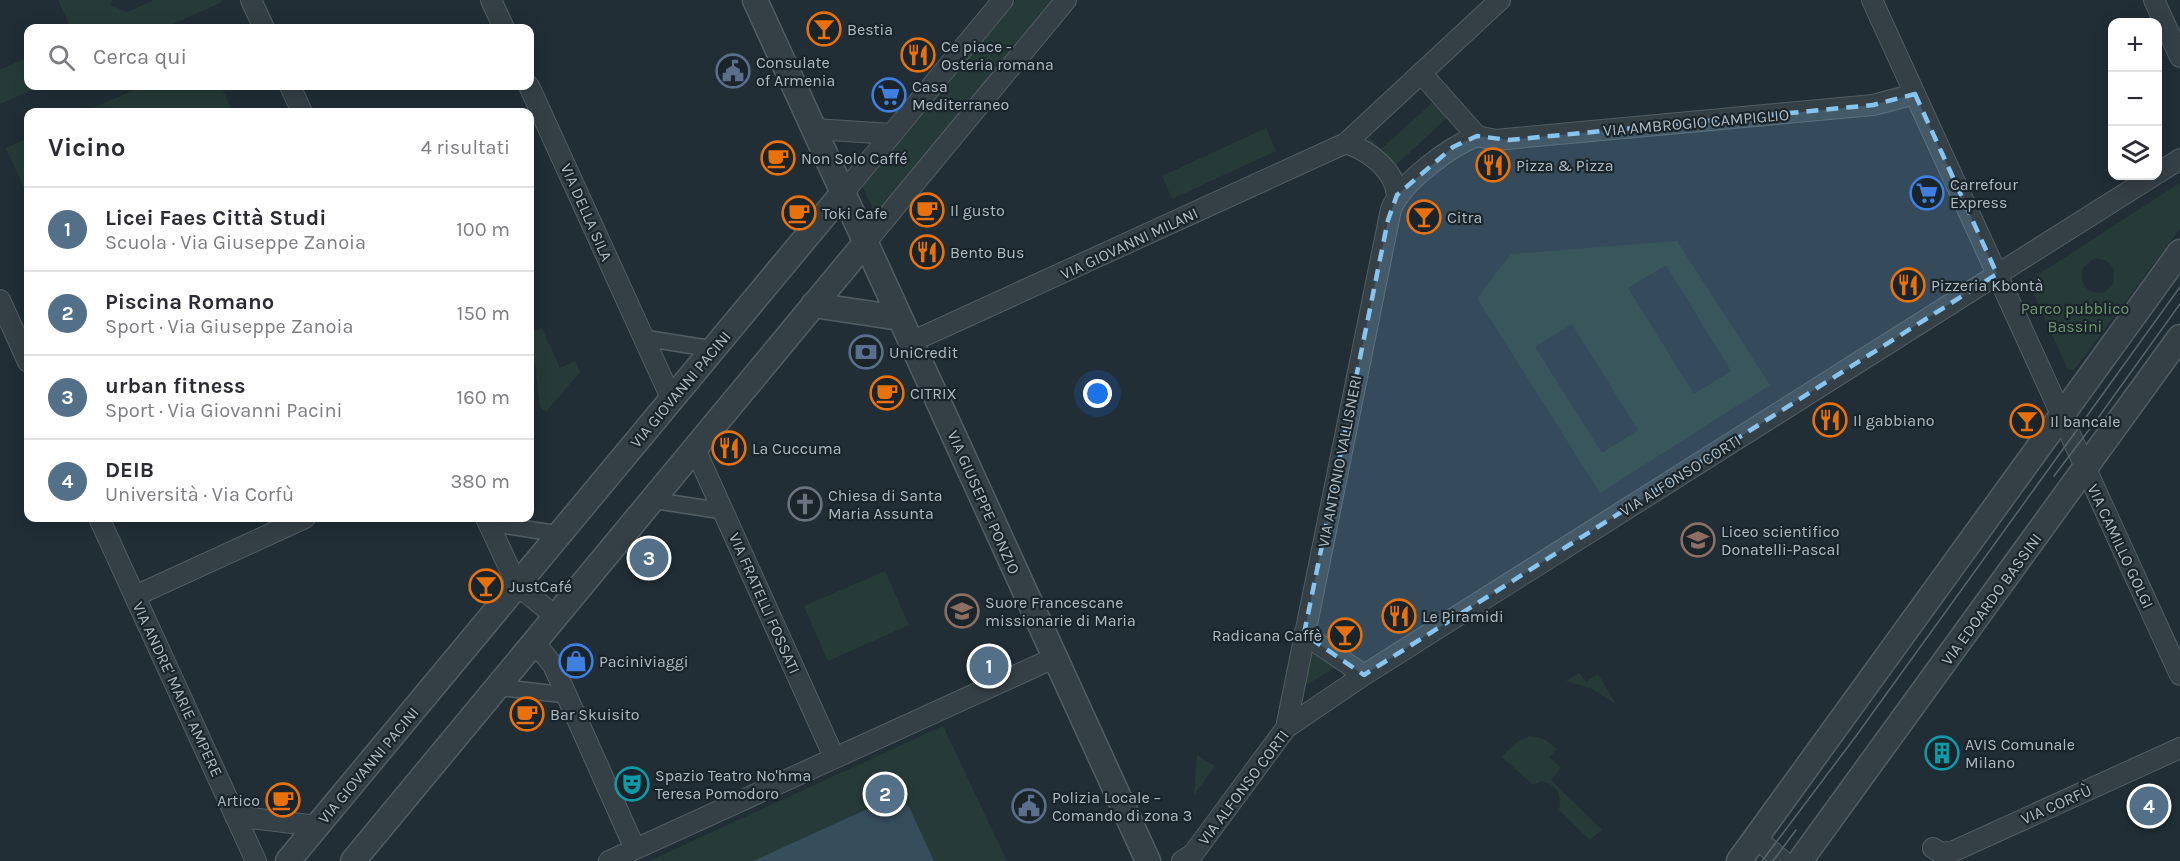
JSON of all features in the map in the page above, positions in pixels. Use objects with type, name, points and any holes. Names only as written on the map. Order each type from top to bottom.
[{"type":"street","points":[[251,0],[262,24]]},
{"type":"street","points":[[491,0],[502,24]]},
{"type":"street","points":[[755,0],[866,242]]},
{"type":"street","name":"VIA GIOVANNI PACINI","points":[[288,861],[1003,0]]},
{"type":"street","points":[[352,861],[1066,0]]},
{"type":"street","name":"VIA GIOVANNI MILANI","points":[[911,342],[1346,143],[1500,0]]},
{"type":"street","points":[[1872,0],[2061,416]]},
{"type":"street","points":[[2154,0],[2180,57]]},
{"type":"street","points":[[1397,195],[1453,147],[1477,136],[1421,73]]},
{"type":"street","points":[[292,90],[300,108]]},
{"type":"street","name":"VIA DELLA SILA","points":[[532,90],[672,400]]},
{"type":"street","name":"VIA AMBROGIO CAMPIGLIO","points":[[1477,136],[1490,140],[1509,140],[1873,105],[1915,94]]},
{"type":"street","points":[[814,129],[892,134]]},
{"type":"street","points":[[1346,143],[1367,153],[1389,173],[1396,184],[1397,195]]},
{"type":"street","points":[[2162,170],[2180,159]]},
{"type":"street","points":[[1997,274],[2147,180]]},
{"type":"street","name":"VIA ANTONIO VALLISNERI","points":[[1286,728],[1388,220],[1397,195]]},
{"type":"street","name":"VIA GIUSEPPE PONZIO","points":[[866,242],[1148,861]]},
{"type":"street","points":[[1739,861],[2180,252]]},
{"type":"street","name":"VIA ALFONSO CORTI","points":[[1182,861],[1193,854],[1286,728],[1364,675],[1997,274]]},
{"type":"street","points":[[0,300],[24,353]]},
{"type":"street","points":[[813,305],[900,318]]},
{"type":"street","name":"VIA EDOARDO BASSINI","points":[[1800,861],[2180,337]]},
{"type":"street","points":[[644,338],[713,349]]},
{"type":"street","name":"VIA CAMILLO GOLGI","points":[[2061,416],[2180,675]]},
{"type":"street","name":"VIA FRATELLI FOSSATI","points":[[694,449],[834,758]]},
{"type":"street","points":[[651,500],[723,511]]},
{"type":"street","name":"VIA ANDRE' MARIE AMPERE","points":[[101,522],[256,861]]},
{"type":"street","points":[[135,596],[296,522]]},
{"type":"street","points":[[488,522],[517,585],[555,616]]},
{"type":"street","points":[[497,522],[559,534]]},
{"type":"street","points":[[1304,634],[1364,675]]},
{"type":"street","points":[[534,642],[553,665],[635,849]]},
{"type":"street","points":[[609,861],[1054,658]]},
{"type":"street","points":[[496,687],[566,695]]},
{"type":"street","name":"VIA CORFÙ","points":[[1933,848],[1941,853],[1954,851],[2180,748]]},
{"type":"street","points":[[236,816],[317,826]]},
{"type":"street","points":[[1756,838],[1783,861]]},
{"type":"highlighted area","points":[[1915,94],[1997,274],[1364,675],[1304,634],[1388,220],[1397,195],[1453,147],[1477,136],[1509,140],[1873,105]]},
{"type":"green space","points":[[58,0],[112,0],[110,5],[127,12],[154,0],[221,0],[222,2],[173,24],[69,24]]},
{"type":"green space","points":[[1016,0],[1055,0],[877,217],[862,186]]},
{"type":"green space","points":[[24,59],[24,90],[31,90],[0,104],[0,70]]},
{"type":"green space","points":[[1425,88],[1448,117],[1396,165],[1405,178],[1387,158],[1366,141],[1370,138],[1381,149],[1433,102],[1423,90]]},
{"type":"green space","points":[[134,90],[223,90],[231,108],[93,108]]},
{"type":"green space","points":[[1266,128],[1276,151],[1172,199],[1162,176]]},
{"type":"green space","points":[[24,140],[24,188],[6,148]]},
{"type":"green space","name":"Parco pubblico Bassini","points":[[2180,183],[2180,229],[2074,370],[2068,370],[2028,281]],"holes":[[[2093,259],[2108,262],[2114,270],[2113,284],[2105,292],[2090,291],[2082,279],[2083,268]]]},
{"type":"green space","points":[[1677,241],[1770,385],[1600,493],[1477,298],[1511,254]],"holes":[[[1666,265],[1731,371],[1694,394],[1628,288]],[[1572,324],[1638,430],[1602,453],[1535,347]]]},
{"type":"green space","points":[[542,328],[560,368],[575,361],[580,372],[546,412],[540,407],[534,361],[534,331]]},
{"type":"green space","points":[[885,571],[909,625],[828,661],[804,606]]},
{"type":"green space","points":[[1308,646],[1337,666],[1300,689]]},
{"type":"green space","points":[[1579,673],[1586,682],[1598,674],[1616,704],[1590,688],[1566,681]]},
{"type":"green space","points":[[943,726],[1007,861],[649,861]]},
{"type":"green space","points":[[1530,736],[1544,739],[1557,749],[1549,757],[1561,768],[1551,780],[1602,830],[1590,840],[1559,810],[1560,800],[1555,788],[1542,781],[1533,785],[1502,757],[1518,741]]},
{"type":"green space","points":[[1197,755],[1215,766],[1194,795]]},
{"type":"water","points":[[889,799],[899,800],[909,807],[934,861],[753,861]]},
{"type":"tram line","points":[[1762,861],[1856,736],[2180,287]]},
{"type":"tram line","points":[[2054,476],[2180,304]]},
{"type":"tram line","points":[[1773,861],[1796,830]]},
{"type":"place","name":"Bestia","points":[[824,29]]},
{"type":"place","name":"Ce piace - Osteria romana","points":[[918,55]]},
{"type":"place","name":"Consulate of Armenia","points":[[733,71]]},
{"type":"place","name":"Casa Mediterraneo","points":[[889,95]]},
{"type":"place","name":"Non Solo Caffé","points":[[778,158]]},
{"type":"place","name":"Pizza & Pizza","points":[[1493,165]]},
{"type":"place","name":"Carrefour Express","points":[[1927,193]]},
{"type":"place","name":"Il gusto","points":[[927,210]]},
{"type":"place","name":"Toki Cafe","points":[[799,213]]},
{"type":"place","name":"Citra","points":[[1424,217]]},
{"type":"place","name":"Bento Bus","points":[[927,252]]},
{"type":"place","name":"Pizzeria Kbontà","points":[[1908,285]]},
{"type":"place","name":"UniCredit","points":[[866,352]]},
{"type":"place","name":"CITRIX","points":[[887,393]]},
{"type":"place","name":"Il gabbiano","points":[[1830,420]]},
{"type":"place","name":"Il bancale","points":[[2027,421]]},
{"type":"place","name":"La Cuccuma","points":[[729,448]]},
{"type":"place","name":"Chiesa di Santa Maria Assunta","points":[[805,504]]},
{"type":"place","name":"Liceo scientifico Donatelli-Pascal","points":[[1698,540]]},
{"type":"place","name":"urban fitness","points":[[649,558]]},
{"type":"place","name":"JustCafé","points":[[486,586]]},
{"type":"place","name":"Suore Francescane missionarie di Maria","points":[[962,611]]},
{"type":"place","name":"Le Piramidi","points":[[1399,616]]},
{"type":"place","name":"Radicana Caffè","points":[[1345,635]]},
{"type":"place","name":"Paciniviaggi","points":[[576,661]]},
{"type":"place","name":"Licei Faes Città Studi","points":[[989,666]]},
{"type":"place","name":"Bar Skuisito","points":[[527,714]]},
{"type":"place","name":"AVIS Comunale Milano","points":[[1942,753]]},
{"type":"place","name":"Spazio Teatro No'hma Teresa Pomodoro","points":[[632,784]]},
{"type":"place","name":"Piscina Romano","points":[[885,794]]},
{"type":"place","name":"Artico","points":[[283,800]]},
{"type":"place","name":"Polizia Locale – Comando di zona 3","points":[[1029,806]]},
{"type":"place","name":"DEIB","points":[[2149,806]]}]
